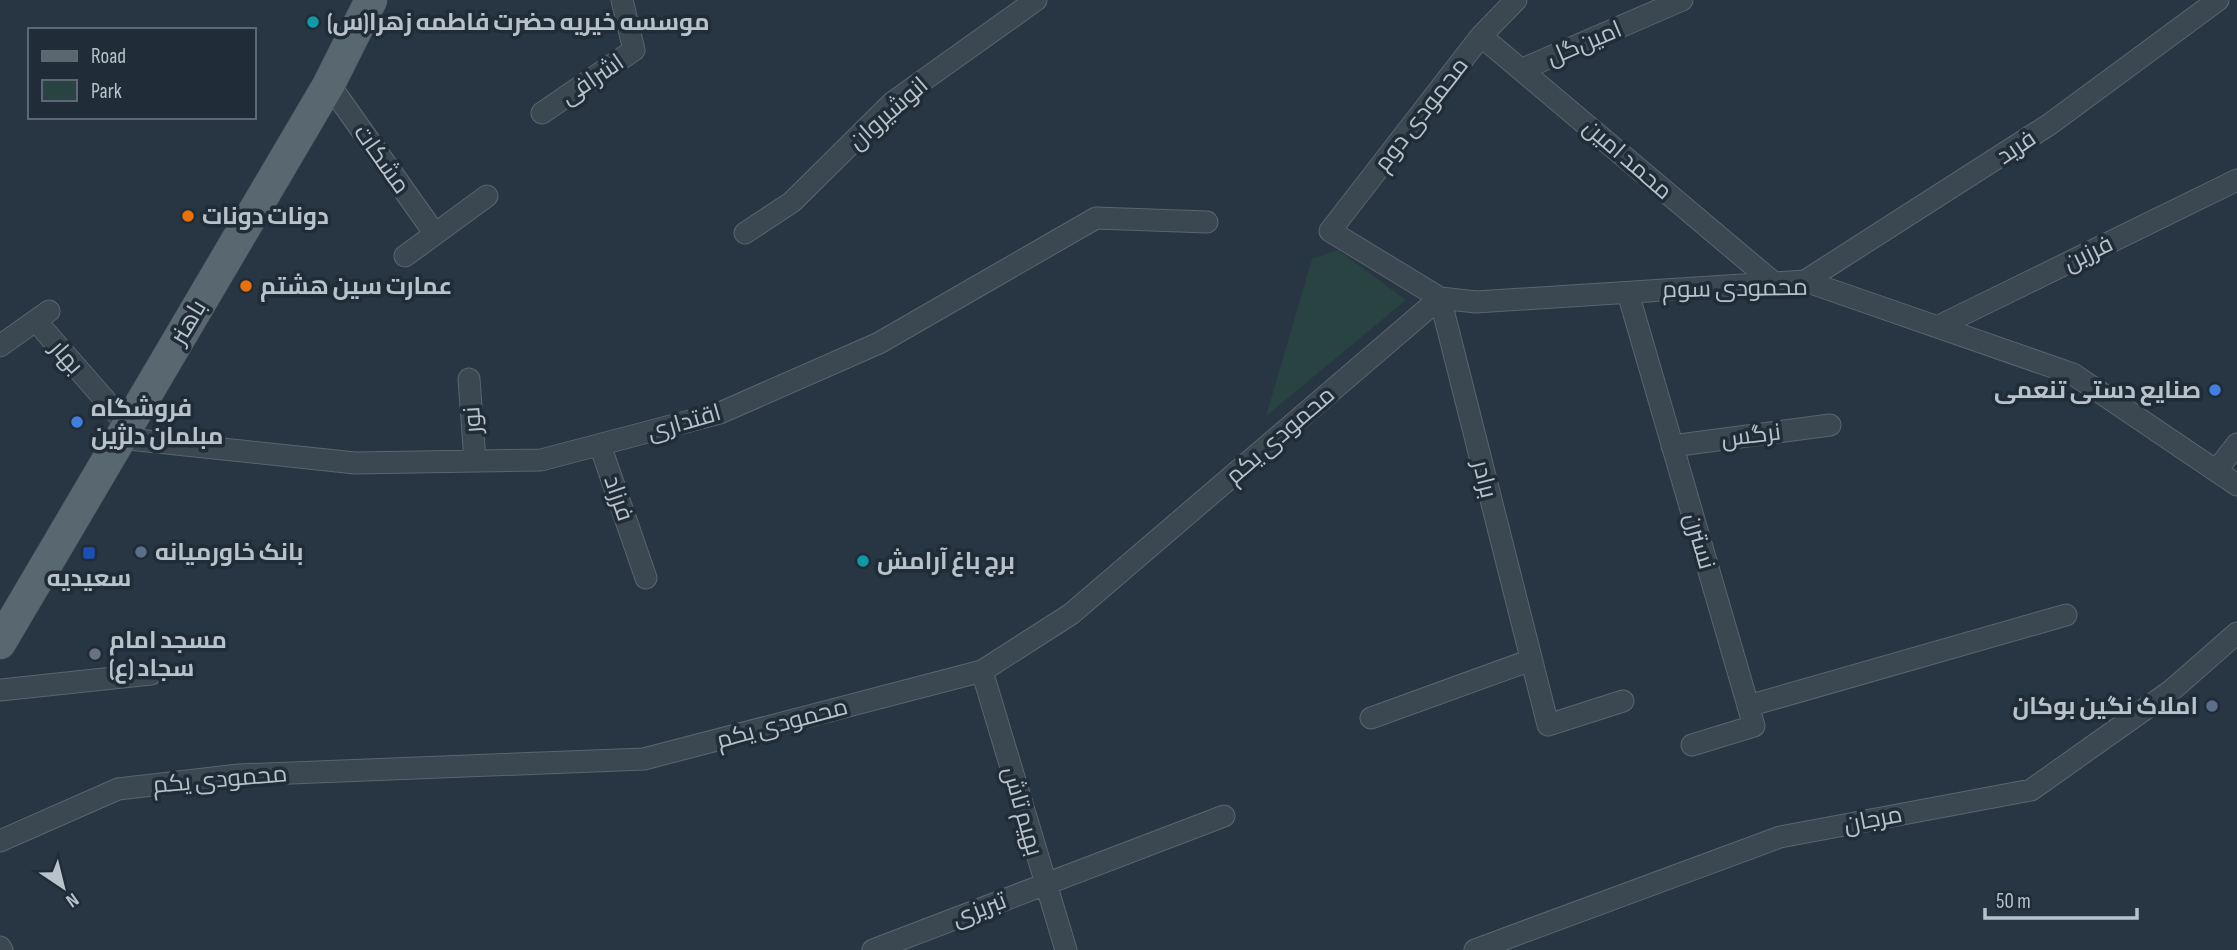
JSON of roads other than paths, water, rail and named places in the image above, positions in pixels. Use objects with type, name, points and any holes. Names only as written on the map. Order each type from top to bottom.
[{"type":"main road","name":"باهنر","points":[[0,643],[330,84],[371,0]]},
{"type":"street","name":"اشرافی","points":[[542,113],[634,50],[622,0]]},
{"type":"street","name":"انوشیروان","points":[[745,233],[792,202],[893,102],[1037,0]]},
{"type":"street","name":"امین‌گل","points":[[1523,69],[1682,0]]},
{"type":"street","name":"فرید","points":[[1805,281],[2050,124],[2218,0]]},
{"type":"street","name":"محمودی دوم","points":[[1330,231],[1512,1]]},
{"type":"street","name":"محمد امین","points":[[1482,36],[1774,283]]},
{"type":"street","name":"مشکات","points":[[330,84],[435,234]]},
{"type":"street","name":"فرزین","points":[[1939,326],[2237,180]]},
{"type":"street","points":[[405,256],[487,196]]},
{"type":"street","name":"اقتداری","points":[[123,432],[355,463],[541,460],[720,413],[878,343],[1096,218],[1208,222]]},
{"type":"street","name":"محمودی سوم","points":[[1330,231],[1440,298],[1476,302],[1805,281],[2073,374],[2237,485]]},
{"type":"street","name":"نسترن","points":[[1628,293],[1754,726],[1752,729],[1692,745]]},
{"type":"street","name":"برادر","points":[[1440,298],[1548,725],[1623,701]]},
{"type":"street","name":"محمودی یکم","points":[[0,841],[118,789],[239,775],[644,760],[982,671],[1071,614],[1440,298]]},
{"type":"street","name":"بهار","points":[[0,346],[42,316],[123,432]]},
{"type":"street","name":"نور","points":[[470,379],[475,461]]},
{"type":"street","name":"نرگس","points":[[1672,446],[1830,425]]},
{"type":"street","points":[[2216,471],[2237,444]]},
{"type":"street","name":"فرزاد","points":[[600,445],[646,579]]},
{"type":"street","points":[[1748,706],[2066,615]]},
{"type":"street","name":"مرجان","points":[[1475,950],[1780,837],[2031,790],[2172,690],[2237,633]]},
{"type":"street","points":[[1371,718],[1531,660]]},
{"type":"street","name":"بهیم تاش","points":[[982,671],[1066,950]]},
{"type":"street","points":[[0,690],[151,674]]},
{"type":"street","name":"تبریزی","points":[[873,950],[1224,817]]},
{"type":"place","name":"موسسه خیریه حضرت فاطمه زهرا(س)","points":[[313,22]]},
{"type":"place","name":"دونات دونات","points":[[188,216]]},
{"type":"place","name":"عمارت سین هشتم","points":[[246,286]]},
{"type":"place","name":"صنایع دستی تنعمی","points":[[2215,390]]},
{"type":"place","name":"فروشگاه مبلمان دلژین","points":[[77,422]]},
{"type":"place","name":"بانک خاورمیانه","points":[[141,552]]},
{"type":"place","name":"سعیدیه","points":[[89,553]]},
{"type":"place","name":"برج باغ آرامش","points":[[863,561]]},
{"type":"place","name":"مسجد امام سجاد (ع)","points":[[95,654]]},
{"type":"place","name":"املاک نگین بوکان","points":[[2212,706]]}]
